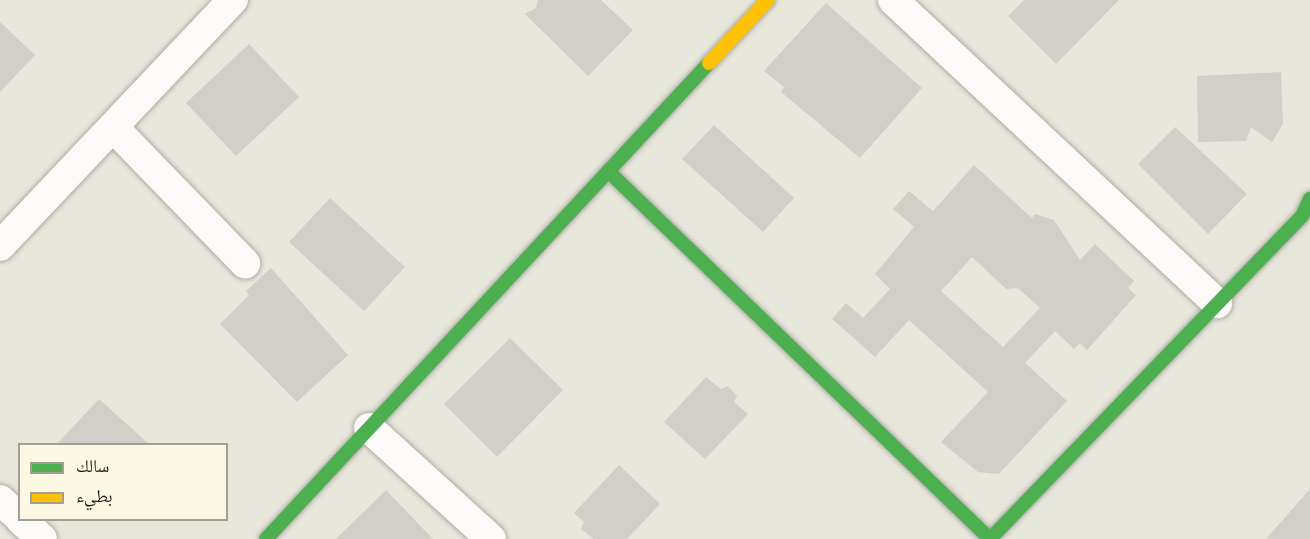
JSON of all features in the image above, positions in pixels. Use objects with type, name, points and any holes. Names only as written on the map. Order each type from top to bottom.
[{"type":"street","points":[[0,246],[233,0]]},
{"type":"street","points":[[266,539],[768,0]]},
{"type":"street","points":[[893,0],[1217,303]]},
{"type":"street","points":[[113,127],[244,263]]},
{"type":"street","points":[[608,171],[990,539],[1302,216],[1310,200]]},
{"type":"street","points":[[369,428],[491,539]]},
{"type":"street","points":[[0,500],[18,517]]},
{"type":"street","points":[[22,521],[42,539]]},
{"type":"building","points":[[538,0],[601,0],[633,30],[588,76],[525,14],[536,8]]},
{"type":"building","points":[[1024,0],[1119,0],[1056,64],[1008,16]]},
{"type":"building","points":[[826,3],[922,88],[860,158],[781,92],[784,87],[764,71]]},
{"type":"building","points":[[0,22],[35,55],[0,92]]},
{"type":"building","points":[[249,44],[299,97],[236,156],[186,103]]},
{"type":"building","points":[[1281,72],[1283,124],[1272,142],[1251,127],[1246,141],[1198,142],[1197,76]]},
{"type":"building","points":[[714,125],[794,198],[763,232],[682,159]]},
{"type":"building","points":[[1175,127],[1247,194],[1208,234],[1138,164]]},
{"type":"building","points":[[974,165],[1032,218],[1035,214],[1054,220],[1080,260],[1095,244],[1134,281],[1128,288],[1136,295],[1087,350],[1080,343],[1074,349],[1055,331],[1025,363],[1067,401],[999,474],[978,472],[941,442],[988,392],[909,320],[875,357],[832,319],[846,303],[863,318],[890,289],[875,274],[914,227],[893,209],[909,191],[933,211]],"holes":[[[972,257],[1006,289],[1018,288],[1040,308],[1003,347],[941,291]]]},
{"type":"building","points":[[330,198],[405,267],[364,311],[289,242]]},
{"type":"building","points":[[271,268],[348,355],[297,402],[220,324],[249,295],[246,291]]},
{"type":"building","points":[[510,338],[563,390],[497,457],[444,404]]},
{"type":"building","points":[[706,377],[721,389],[728,386],[737,396],[734,402],[748,414],[705,459],[664,422]]},
{"type":"building","points":[[99,399],[148,443],[58,443]]},
{"type":"building","points":[[619,465],[660,504],[627,539],[594,539],[581,529],[584,522],[574,513]]},
{"type":"building","points":[[1310,489],[1310,539],[1266,539]]},
{"type":"building","points":[[386,490],[433,539],[336,539]]},
{"type":"traffic: fast","points":[[266,539],[709,63]]},
{"type":"traffic: fast","points":[[608,171],[990,539]]},
{"type":"traffic: fast","points":[[990,539],[1302,216],[1310,199]]},
{"type":"traffic: slow","points":[[709,63],[768,0]]}]
